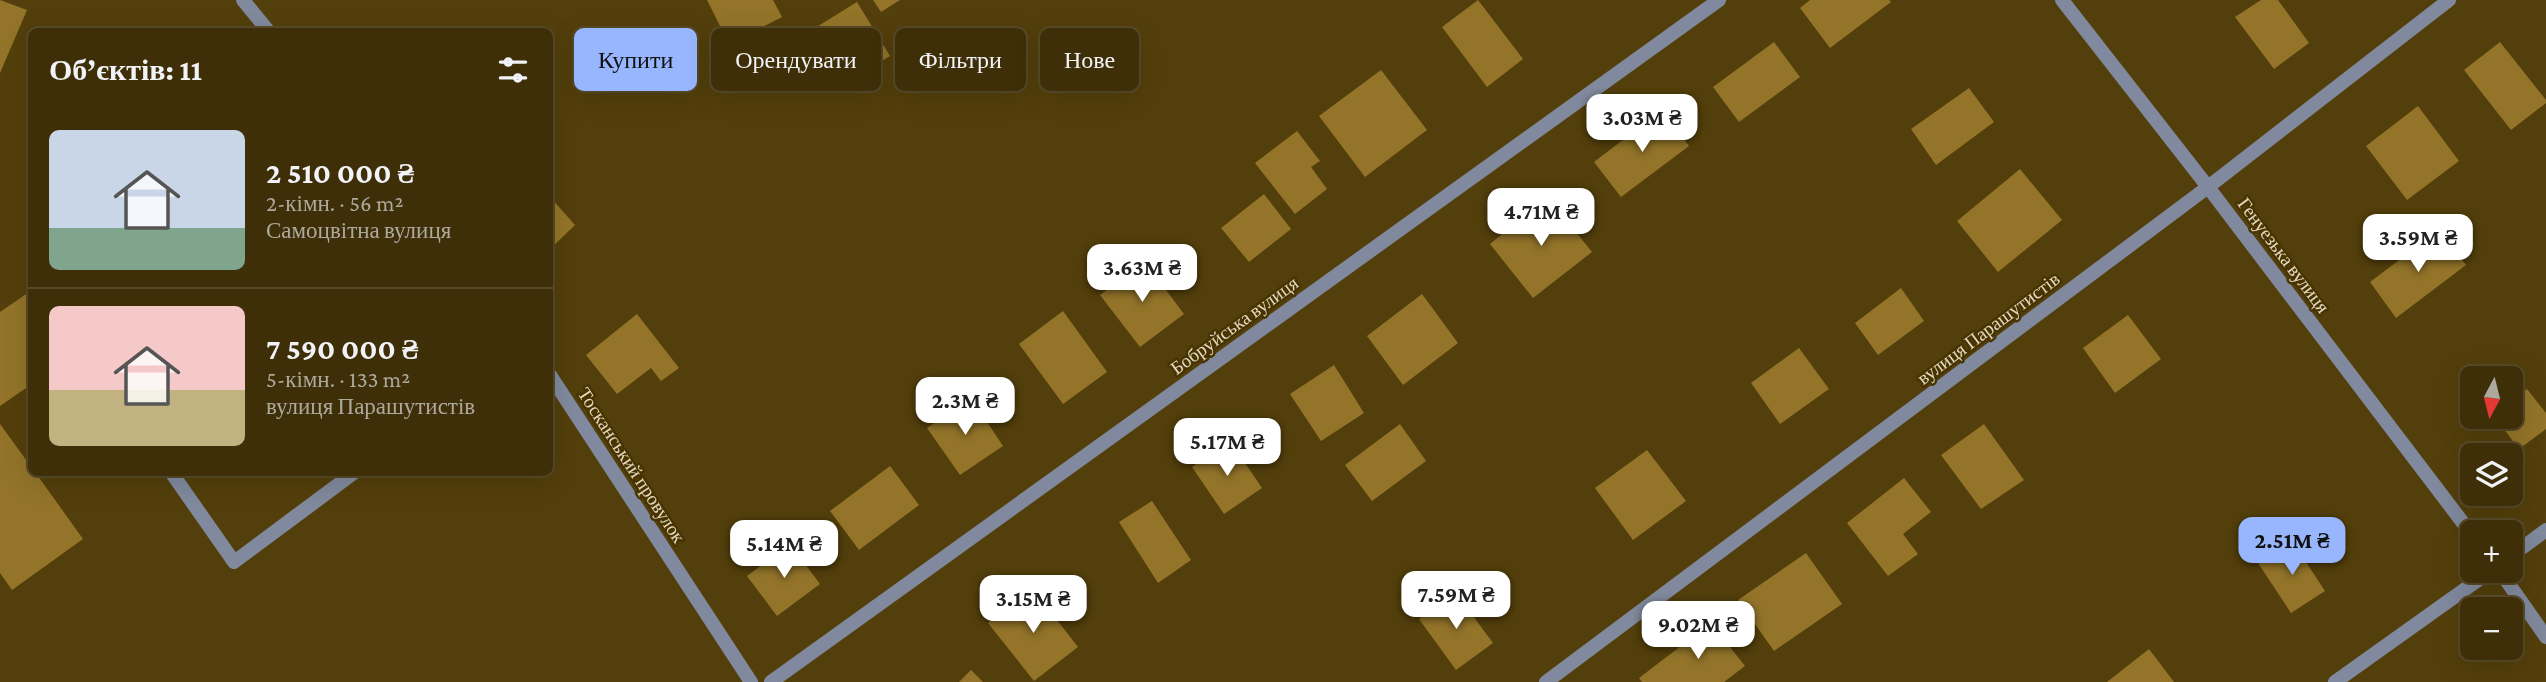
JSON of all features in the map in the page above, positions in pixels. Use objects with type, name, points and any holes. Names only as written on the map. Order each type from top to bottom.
[{"type":"street","points":[[243,0],[266,28]]},
{"type":"street","name":"Бобруйська вулиця","points":[[771,682],[1719,0]]},
{"type":"street","name":"Генуезька вулиця","points":[[2062,0],[2461,520]]},
{"type":"street","name":"вулиця Парашутистів","points":[[1546,682],[2208,187],[2449,0]]},
{"type":"street","name":"Тосканський провулок","points":[[553,380],[751,682]]},
{"type":"street","points":[[174,476],[234,562],[350,476]]},
{"type":"street","points":[[2523,547],[2546,530]]},
{"type":"street","points":[[2335,682],[2474,583]]},
{"type":"street","points":[[2508,583],[2546,637]]},
{"type":"building","points":[[0,0],[27,10],[0,73]]},
{"type":"building","points":[[707,0],[773,0],[782,17],[760,28],[721,28]]},
{"type":"building","points":[[873,0],[900,0],[881,12]]},
{"type":"building","points":[[1478,0],[1523,59],[1487,87],[1442,27]]},
{"type":"building","points":[[1810,0],[1891,2],[1830,48],[1800,8]]},
{"type":"building","points":[[2261,0],[2278,0],[2309,43],[2274,69],[2235,17]]},
{"type":"building","points":[[857,2],[873,28],[815,28]]},
{"type":"building","points":[[881,41],[890,56],[881,61]]},
{"type":"building","points":[[1774,42],[1800,77],[1739,122],[1713,87]]},
{"type":"building","points":[[2500,42],[2546,100],[2546,103],[2511,130],[2464,70]]},
{"type":"building","points":[[1381,70],[1427,130],[1365,177],[1319,116]]},
{"type":"building","points":[[1969,88],[1994,122],[1936,165],[1911,129]]},
{"type":"building","points":[[2418,106],[2459,161],[2407,200],[2366,146]]},
{"type":"building","points":[[1662,110],[1689,146],[1621,197],[1594,162]]},
{"type":"building","points":[[1297,131],[1320,161],[1311,167],[1327,189],[1295,214],[1255,163]]},
{"type":"building","points":[[2020,169],[2062,220],[1998,272],[1957,221]]},
{"type":"building","points":[[1264,194],[1291,229],[1249,262],[1221,228]]},
{"type":"building","points":[[1548,197],[1592,252],[1533,298],[1490,244]]},
{"type":"building","points":[[553,200],[575,225],[553,246]]},
{"type":"building","points":[[2439,230],[2466,265],[2396,318],[2370,282]]},
{"type":"building","points":[[1145,262],[1184,314],[1140,347],[1100,295]]},
{"type":"building","points":[[1901,288],[1924,321],[1878,355],[1855,323]]},
{"type":"building","points":[[28,293],[28,387],[0,406],[0,312]]},
{"type":"building","points":[[1422,294],[1458,343],[1403,385],[1367,336]]},
{"type":"building","points":[[1063,311],[1107,372],[1063,404],[1019,344]]},
{"type":"building","points":[[637,314],[679,368],[661,381],[651,368],[617,394],[586,355]]},
{"type":"building","points":[[2128,315],[2161,359],[2115,393],[2083,348]]},
{"type":"building","points":[[1799,348],[1829,389],[1780,424],[1751,383]]},
{"type":"building","points":[[1334,365],[1364,413],[1321,441],[1290,394]]},
{"type":"building","points":[[2527,389],[2546,413],[2546,429],[2523,446],[2523,443],[2514,443],[2504,429],[2524,429],[2524,391]]},
{"type":"building","points":[[971,398],[1003,446],[960,475],[927,428]]},
{"type":"building","points":[[0,424],[28,462],[28,476],[38,476],[83,539],[12,590],[0,573]]},
{"type":"building","points":[[1400,424],[1426,461],[1372,501],[1345,465]]},
{"type":"building","points":[[1984,424],[2024,480],[1981,509],[1941,455]]},
{"type":"building","points":[[1230,441],[1262,488],[1224,514],[1192,467]]},
{"type":"building","points":[[1647,450],[1686,501],[1633,540],[1595,488]]},
{"type":"building","points":[[890,466],[919,505],[859,550],[830,511]]},
{"type":"building","points":[[1904,478],[1931,512],[1903,534],[1918,554],[1888,576],[1847,523]]},
{"type":"building","points":[[1152,501],[1191,560],[1158,583],[1119,522]]},
{"type":"building","points":[[2292,541],[2325,591],[2291,613],[2258,563]]},
{"type":"building","points":[[790,544],[820,584],[777,616],[747,576]]},
{"type":"building","points":[[1806,553],[1842,604],[1774,651],[1738,600]]},
{"type":"building","points":[[1032,588],[1078,647],[1034,681],[988,623]]},
{"type":"building","points":[[1456,593],[1493,643],[1456,670],[1419,619]]},
{"type":"building","points":[[1711,623],[1745,666],[1724,682],[1642,682],[1639,678]]},
{"type":"building","points":[[2149,649],[2174,682],[2107,682]]},
{"type":"building","points":[[971,670],[983,682],[959,682]]}]
